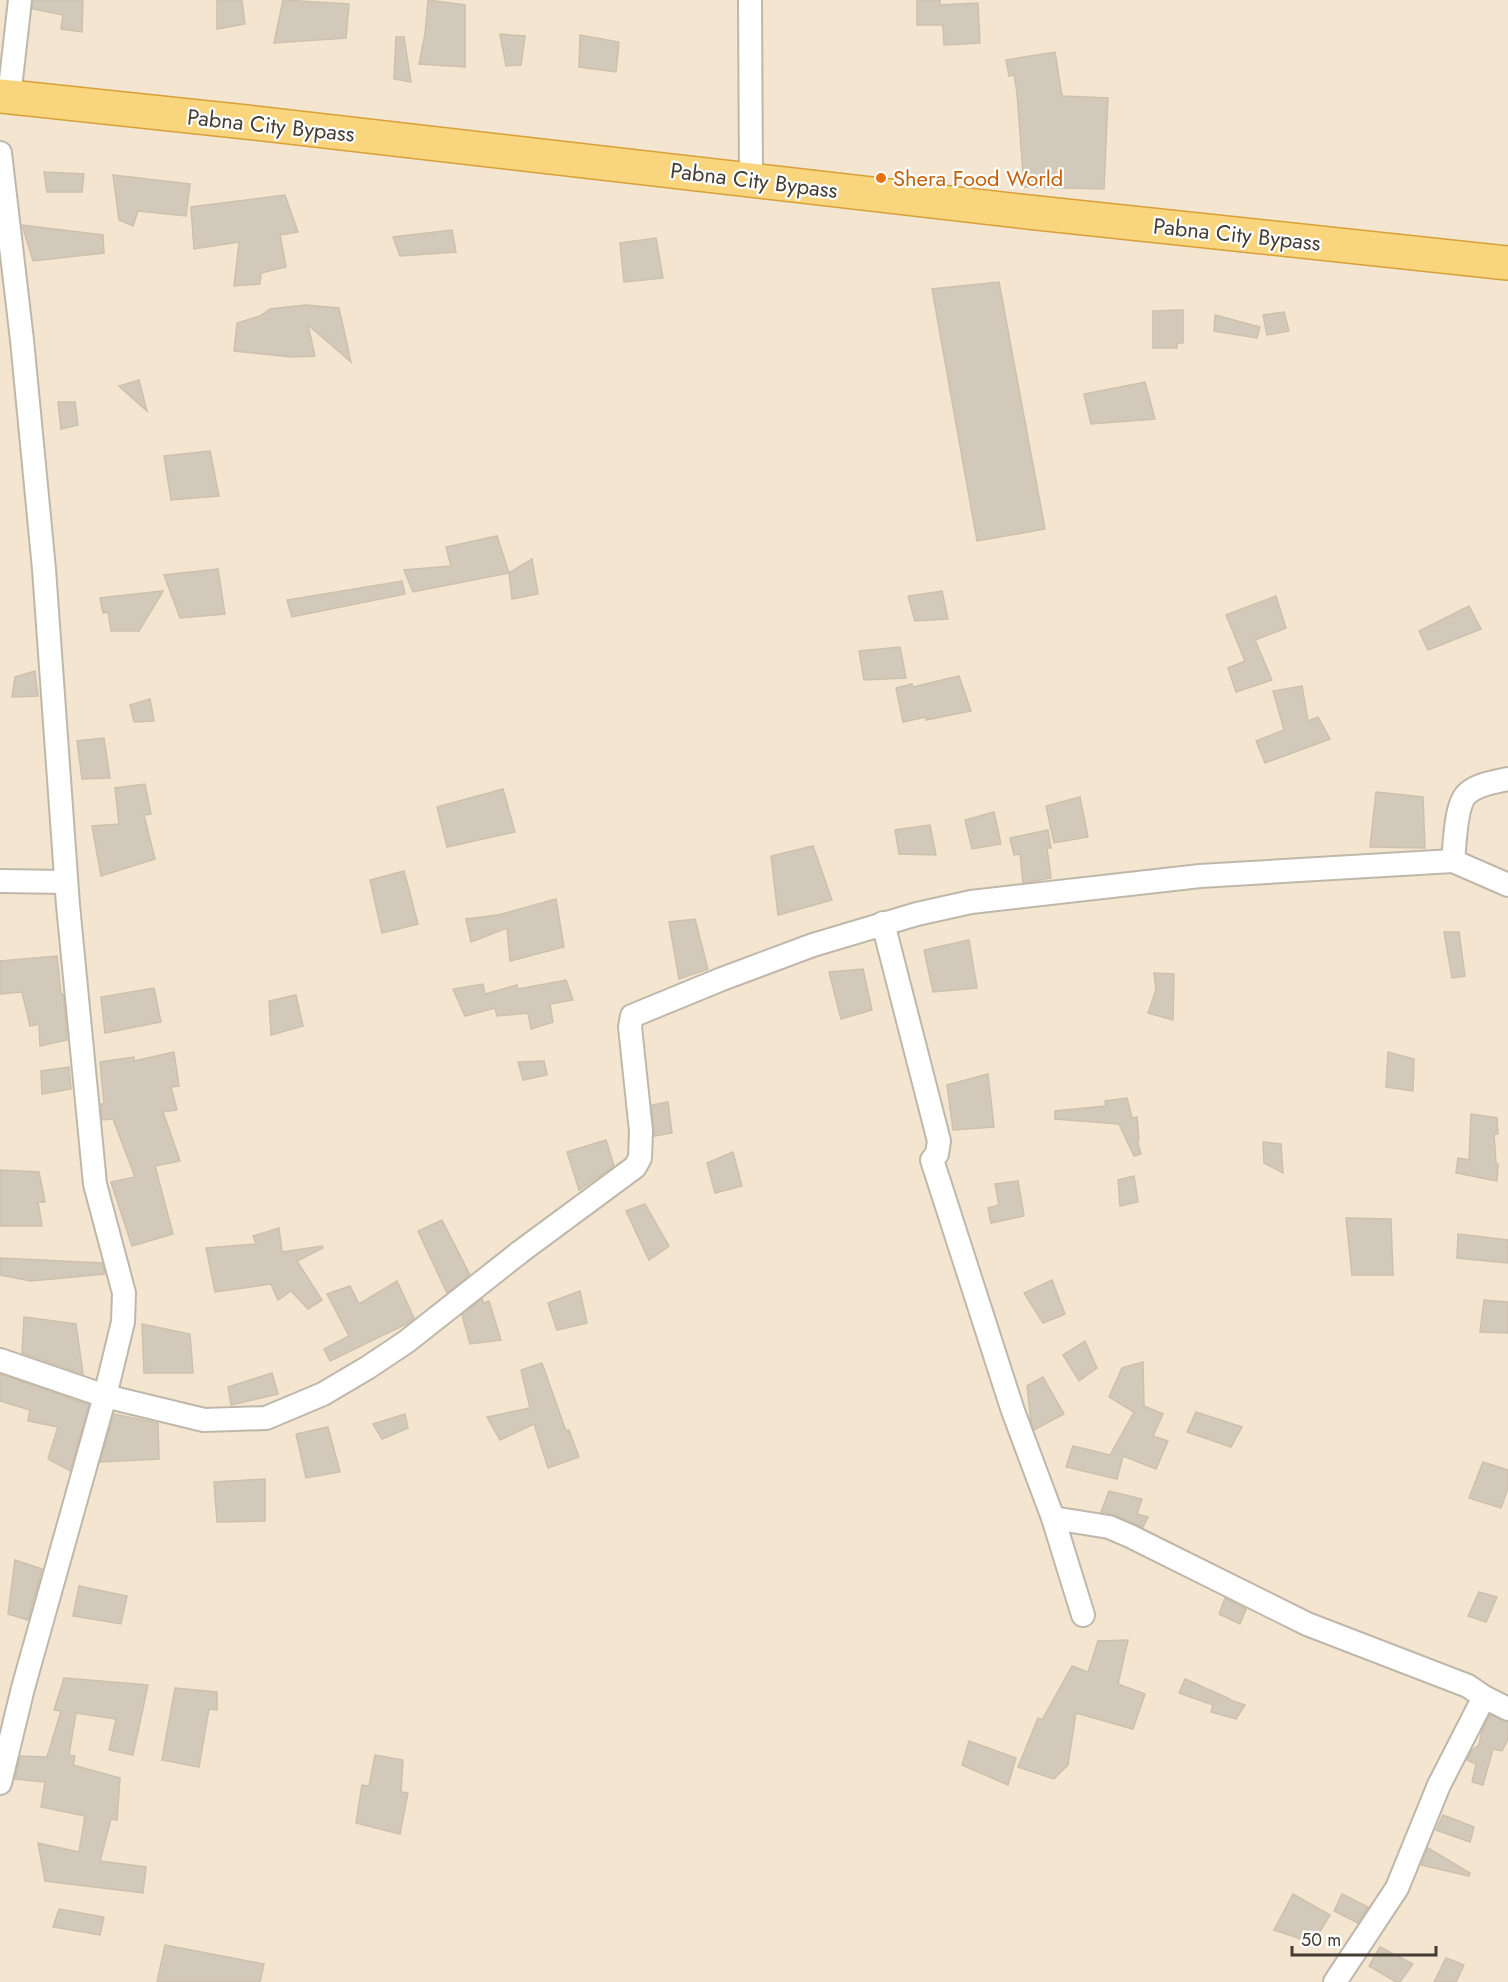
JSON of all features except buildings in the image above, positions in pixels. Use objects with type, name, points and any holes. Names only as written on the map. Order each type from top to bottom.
[{"type":"highway","name":"Pabna City Bypass","points":[[5,97],[1508,263]]},
{"type":"street","points":[[5,97],[20,0]]},
{"type":"street","points":[[750,0],[751,180]]},
{"type":"street","points":[[0,153],[22,340],[44,569],[66,882],[95,1184],[124,1293],[123,1322],[105,1396],[23,1688],[0,1783]]},
{"type":"street","points":[[1453,861],[1462,798],[1479,787],[1508,778]]},
{"type":"street","points":[[0,1360],[105,1396],[204,1420],[266,1418],[324,1394],[406,1342],[520,1252],[635,1167],[640,1158],[641,1131],[630,1027],[632,1016],[722,979],[883,923],[970,902],[1200,876],[1453,861],[1508,885]]},
{"type":"street","points":[[0,881],[66,882]]},
{"type":"street","points":[[883,923],[939,1141],[937,1154],[932,1160],[1013,1411],[1053,1518],[1083,1615]]},
{"type":"street","points":[[1053,1518],[1109,1527],[1307,1624],[1468,1686],[1508,1709]]},
{"type":"street","points":[[1335,1982],[1397,1888],[1439,1785],[1484,1697]]},
{"type":"shaded area","points":[[0,0],[1508,0],[1508,1982],[0,1982]]},
{"type":"place","name":"Shera Food World","points":[[881,178]]}]
